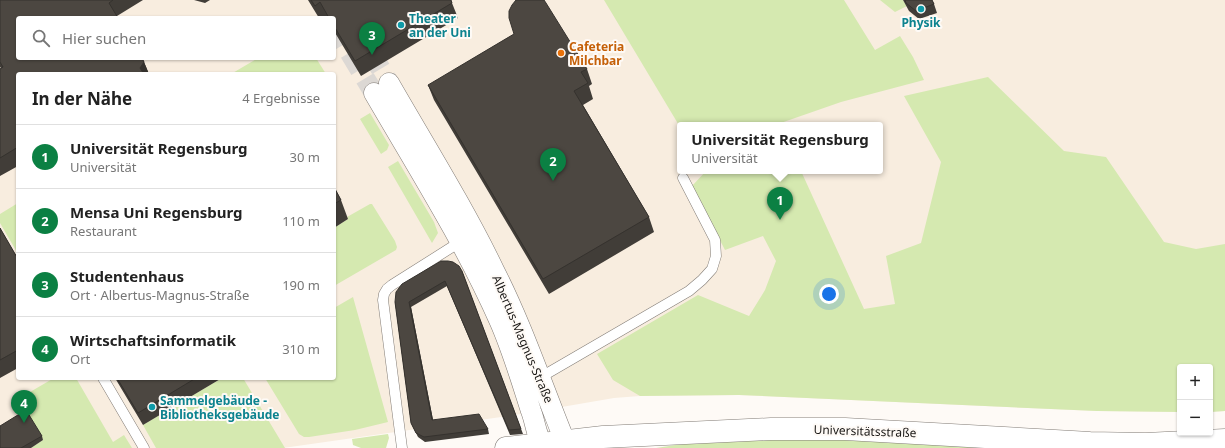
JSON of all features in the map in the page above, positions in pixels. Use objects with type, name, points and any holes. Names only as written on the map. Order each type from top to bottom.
[{"type":"street","name":"Albertus-Magnus-Straße","points":[[382,88],[468,237],[513,309],[541,377],[562,434],[553,445],[538,438],[532,414],[512,353],[490,299],[468,237]]},
{"type":"street","name":"Universitätsstraße","points":[[506,448],[553,445],[603,437],[771,429],[846,429],[1090,443],[1146,444],[1225,440]]},
{"type":"lane","points":[[541,377],[689,291],[712,269],[716,256],[715,240],[683,178]]},
{"type":"lane","points":[[402,448],[387,335],[383,300],[384,294],[392,285],[468,237]]},
{"type":"lane","points":[[104,380],[144,448]]},
{"type":"shaded area","points":[[0,0],[1225,0],[1225,411],[1213,412],[1213,364],[1177,364],[1177,412],[1097,411],[739,395],[640,396],[614,398],[515,415],[283,448],[0,448]]},
{"type":"green space","points":[[604,0],[844,0],[875,50],[900,36],[913,57],[924,80],[841,102],[784,122],[677,122]]},
{"type":"green space","points":[[880,0],[903,0],[907,6],[895,12]]},
{"type":"green space","points":[[255,60],[317,60],[325,72],[234,72]]},
{"type":"green space","points":[[988,77],[1064,151],[1106,157],[1164,242],[1196,249],[1225,244],[1225,411],[1213,412],[1213,364],[1177,364],[1177,412],[1097,411],[739,395],[640,396],[613,380],[597,354],[698,295],[749,316],[765,290],[776,261],[763,236],[725,250],[692,186],[703,174],[802,174],[864,309],[895,304],[886,256],[921,243],[941,162],[904,96]]},
{"type":"green space","points":[[370,113],[389,145],[387,150],[381,154],[360,119]]},
{"type":"green space","points":[[398,161],[434,222],[438,233],[432,243],[388,167]]},
{"type":"green space","points":[[16,204],[16,251],[0,223],[0,214]]},
{"type":"green space","points":[[372,204],[395,241],[397,247],[396,250],[336,285],[336,227],[348,219],[347,217]]},
{"type":"green space","points":[[353,297],[388,422],[355,430],[304,437],[299,434],[266,380],[336,380],[336,307]]},
{"type":"green space","points":[[51,380],[77,380],[113,442],[124,435],[132,448],[31,448],[43,440],[18,399]]},
{"type":"green space","points":[[219,380],[244,380],[285,448],[156,448],[143,425]]},
{"type":"green space","points":[[388,434],[389,438],[386,448],[361,448],[353,445],[352,439]]},
{"type":"green space","points":[[798,436],[1061,448],[656,448],[682,444]]},
{"type":"building","points":[[0,0],[113,0],[109,3],[117,16],[16,16],[16,60],[143,60],[144,62],[140,68],[143,72],[16,72],[16,148],[0,158],[0,69],[3,67],[0,62]]},
{"type":"building","points":[[311,0],[451,0],[452,3],[355,61],[336,29],[336,16],[328,16],[320,2],[315,6]]},
{"type":"building","points":[[516,0],[544,0],[587,69],[581,72],[588,83],[574,91],[649,217],[543,279],[428,85],[514,34],[509,18],[509,11]]},
{"type":"building","points":[[905,0],[932,0],[934,4],[916,11],[906,3]]},
{"type":"building","points":[[336,191],[341,200],[336,203]]},
{"type":"building","points":[[0,228],[16,256],[16,351],[0,360]]},
{"type":"building","points":[[441,261],[453,262],[459,266],[462,271],[521,429],[509,430],[445,281],[409,302],[432,420],[479,414],[488,429],[424,437],[416,433],[411,423],[395,302],[396,292],[402,284]]},
{"type":"building","points":[[118,380],[193,380],[138,413]]},
{"type":"building","points":[[26,410],[42,436],[21,448],[0,448],[0,426]]},
{"type":"tunnel","points":[[340,0],[389,83]]},
{"type":"tunnel","points":[[336,30],[374,93]]},
{"type":"place","name":"Physik","points":[[921,9]]},
{"type":"place","name":"Theater an der Uni","points":[[401,25]]},
{"type":"place","name":"Cafeteria Milchbar","points":[[561,53]]},
{"type":"place","name":"Studentenhaus","points":[[372,55]]},
{"type":"place","name":"Mensa Uni Regensburg","points":[[553,181]]},
{"type":"place","name":"Universität Regensburg","points":[[780,220]]},
{"type":"place","name":"Sammelgebäude - Bibliotheksgebäude","points":[[152,407]]},
{"type":"place","name":"Wirtschaftsinformatik","points":[[24,423]]}]
